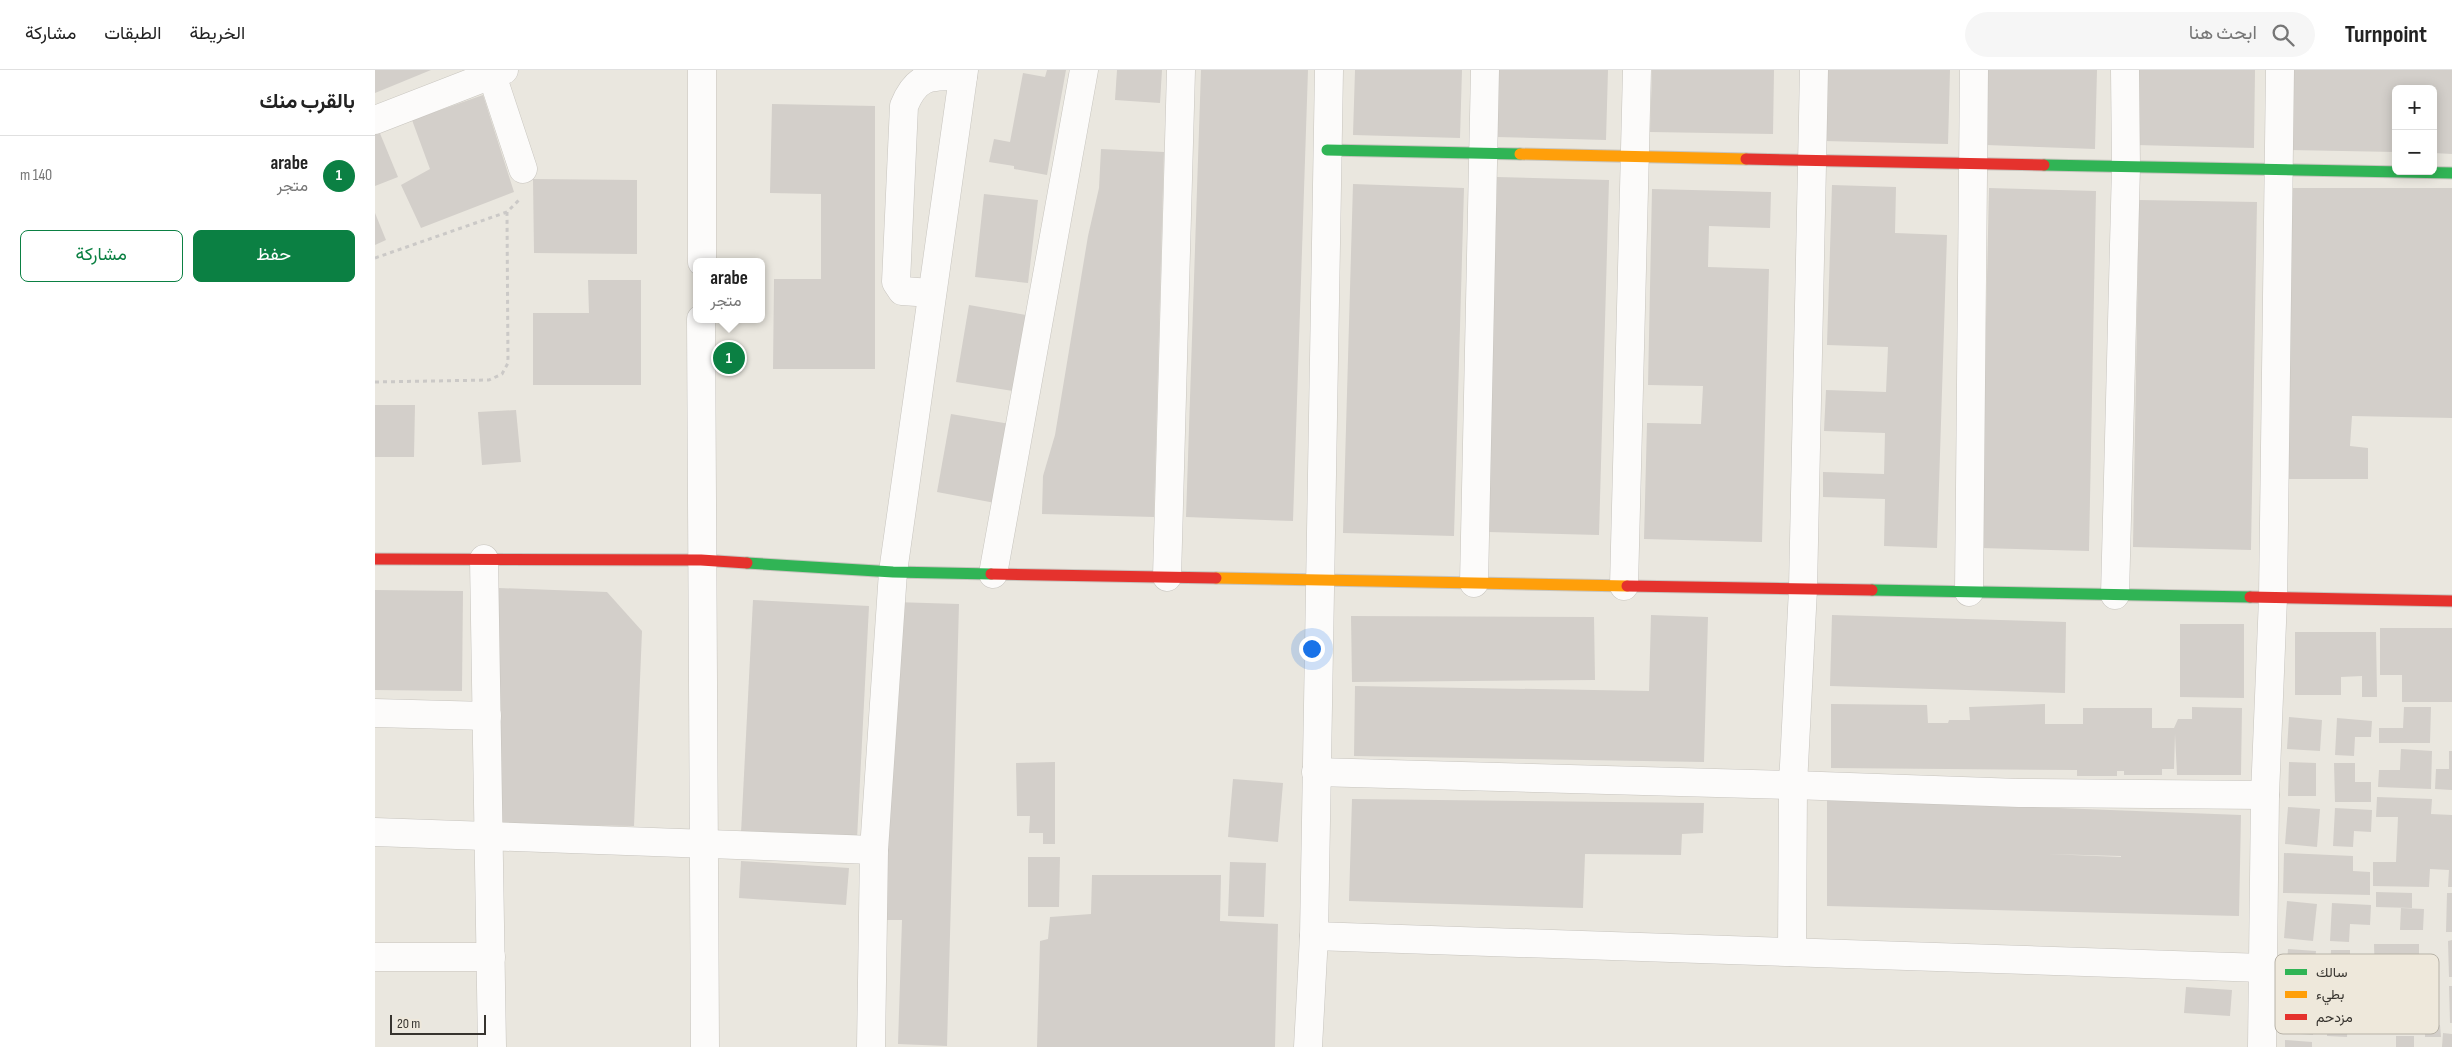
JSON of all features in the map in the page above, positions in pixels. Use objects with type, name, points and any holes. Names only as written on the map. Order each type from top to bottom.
[{"type":"street","points":[[702,70],[702,258]]},
{"type":"street","points":[[993,574],[1084,70]]},
{"type":"street","points":[[1167,577],[1181,70]]},
{"type":"street","points":[[1308,1047],[1314,936],[1329,70]]},
{"type":"street","points":[[1474,583],[1485,70]]},
{"type":"street","points":[[1624,586],[1637,70]]},
{"type":"street","points":[[1792,952],[1793,785],[1803,589],[1814,70]]},
{"type":"street","points":[[1969,592],[1975,70]]},
{"type":"street","points":[[2115,595],[2126,166],[2125,70]]},
{"type":"street","points":[[2262,1047],[2265,795],[2273,598],[2280,70]]},
{"type":"street","points":[[375,120],[499,72],[523,169]]},
{"type":"street","points":[[871,1047],[874,850],[893,572],[963,73],[932,76],[924,79],[910,91],[904,106],[896,282],[900,289],[908,292],[932,293]]},
{"type":"street","points":[[1327,150],[2452,173]]},
{"type":"street","points":[[701,323],[705,1047]]},
{"type":"street","points":[[484,558],[492,1047]]},
{"type":"street","points":[[375,559],[701,560],[893,572],[2452,601]]},
{"type":"street","points":[[375,713],[487,716]]},
{"type":"street","points":[[1316,772],[2019,793],[2265,795]]},
{"type":"street","points":[[375,832],[874,850]]},
{"type":"street","points":[[1314,936],[2263,968]]},
{"type":"street","points":[[375,957],[491,956]]},
{"type":"path","points":[[375,258],[507,212],[517,204],[523,194],[525,181],[523,169]]},
{"type":"path","points":[[375,382],[489,380],[501,374],[507,362],[507,212]]},
{"type":"building","points":[[375,70],[431,70],[375,93]]},
{"type":"building","points":[[1047,70],[1066,70],[1047,175],[1014,169],[1014,166],[989,162],[994,139],[1010,142],[1023,73],[1045,77]]},
{"type":"building","points":[[1117,70],[1162,70],[1160,103],[1115,100]]},
{"type":"building","points":[[1201,70],[1308,70],[1293,521],[1186,517]]},
{"type":"building","points":[[1355,70],[1462,70],[1460,138],[1353,135]]},
{"type":"building","points":[[1499,70],[1608,70],[1606,140],[1497,137]]},
{"type":"building","points":[[1652,70],[1774,70],[1773,134],[1650,132]]},
{"type":"building","points":[[1826,70],[1950,70],[1948,144],[1824,141]]},
{"type":"building","points":[[1988,70],[2097,70],[2095,149],[1986,145]]},
{"type":"building","points":[[2137,70],[2255,70],[2254,148],[2136,145]]},
{"type":"building","points":[[2291,70],[2452,70],[2452,154],[2437,153],[2437,85],[2392,85],[2392,152],[2289,150]]},
{"type":"building","points":[[483,95],[514,192],[421,228],[401,185],[430,169],[412,120]]},
{"type":"building","points":[[772,104],[875,106],[875,369],[773,369],[774,279],[821,279],[821,194],[770,193]]},
{"type":"building","points":[[379,131],[398,177],[375,186],[375,133]]},
{"type":"building","points":[[1101,149],[1164,152],[1154,517],[1042,514],[1043,476],[1055,435],[1088,236],[1099,188]]},
{"type":"building","points":[[1497,177],[1609,180],[1599,535],[1488,532]]},
{"type":"building","points":[[533,179],[637,180],[637,254],[534,253]]},
{"type":"building","points":[[1353,184],[1464,188],[1454,536],[1343,533]]},
{"type":"building","points":[[1832,185],[1896,187],[1895,233],[1947,235],[1937,548],[1884,546],[1885,499],[1823,497],[1823,472],[1884,474],[1885,433],[1824,431],[1826,390],[1886,392],[1888,347],[1827,345]]},
{"type":"building","points":[[1989,188],[2096,191],[2089,551],[1981,548]]},
{"type":"building","points":[[2290,188],[2452,188],[2452,418],[2352,416],[2350,446],[2368,448],[2368,479],[2282,479]]},
{"type":"building","points":[[1652,189],[1771,192],[1770,228],[1709,226],[1708,267],[1769,269],[1762,542],[1644,539],[1647,423],[1701,424],[1703,386],[1648,385]]},
{"type":"building","points":[[984,194],[1038,200],[1028,283],[975,277]]},
{"type":"building","points":[[2139,200],[2257,202],[2251,550],[2133,547]]},
{"type":"building","points":[[375,213],[386,240],[375,245]]},
{"type":"building","points":[[588,280],[641,280],[641,385],[533,385],[533,313],[589,313]]},
{"type":"building","points":[[969,305],[1026,315],[1013,391],[956,382]]},
{"type":"building","points":[[375,405],[415,405],[414,457],[375,457]]},
{"type":"building","points":[[516,410],[521,462],[482,465],[478,412]]},
{"type":"building","points":[[951,414],[1010,424],[995,503],[937,492]]},
{"type":"building","points":[[499,588],[607,592],[642,631],[634,826],[497,824]]},
{"type":"building","points":[[375,590],[463,591],[462,691],[375,690]]},
{"type":"building","points":[[753,600],[869,606],[857,839],[741,833]]},
{"type":"building","points":[[894,602],[959,604],[947,1046],[898,1044],[902,920],[886,920]]},
{"type":"building","points":[[1651,615],[1708,617],[1704,762],[1354,756],[1355,686],[1649,691]]},
{"type":"building","points":[[1832,615],[2066,622],[2065,693],[1830,686]]},
{"type":"building","points":[[1351,616],[1594,617],[1595,680],[1352,682]]},
{"type":"building","points":[[2180,624],[2244,624],[2244,698],[2180,697]]},
{"type":"building","points":[[2380,628],[2452,628],[2452,702],[2402,702],[2402,675],[2380,675]]},
{"type":"building","points":[[2295,632],[2376,632],[2377,697],[2362,697],[2362,676],[2341,677],[2341,695],[2295,695]]},
{"type":"building","points":[[1831,704],[1927,705],[1928,723],[1970,720],[1969,707],[2045,704],[2045,724],[2083,724],[2083,708],[2152,708],[2152,728],[2174,728],[2178,719],[2192,719],[2192,707],[2242,708],[2241,775],[2177,775],[2175,734],[2174,769],[2162,769],[2162,775],[2124,775],[2124,771],[2117,771],[2117,776],[2077,776],[2077,770],[1831,768]]},
{"type":"building","points":[[2404,707],[2431,707],[2430,743],[2379,743],[2379,728],[2403,728]]},
{"type":"building","points":[[2289,717],[2322,720],[2320,751],[2287,749]]},
{"type":"building","points":[[2337,718],[2372,721],[2371,737],[2355,737],[2354,756],[2335,755]]},
{"type":"building","points":[[2401,749],[2432,751],[2431,789],[2378,787],[2379,770],[2400,770]]},
{"type":"building","points":[[2449,751],[2452,751],[2452,790],[2435,789],[2436,769],[2449,769]]},
{"type":"building","points":[[1055,762],[1055,844],[1043,844],[1043,833],[1029,833],[1030,816],[1017,816],[1016,763]]},
{"type":"building","points":[[2289,762],[2316,763],[2316,796],[2288,796]]},
{"type":"building","points":[[2334,763],[2355,763],[2355,782],[2371,782],[2371,802],[2335,802]]},
{"type":"building","points":[[1233,779],[1283,783],[1278,842],[1228,837]]},
{"type":"building","points":[[2377,797],[2432,799],[2431,814],[2452,815],[2452,887],[2448,887],[2449,870],[2430,869],[2429,887],[2373,886],[2373,862],[2396,862],[2398,817],[2376,817]]},
{"type":"building","points":[[1352,799],[1704,803],[1703,833],[1682,834],[1681,855],[1585,854],[1583,908],[1349,901]]},
{"type":"building","points":[[1827,799],[2241,815],[2239,916],[1827,906]],"holes":[[[2048,854],[2121,856],[2121,857]]]},
{"type":"building","points":[[2288,807],[2320,809],[2317,847],[2285,844]]},
{"type":"building","points":[[2335,808],[2372,810],[2371,832],[2354,831],[2353,847],[2333,846]]},
{"type":"building","points":[[2284,853],[2353,856],[2353,871],[2370,872],[2370,895],[2283,893]]},
{"type":"building","points":[[1028,857],[1060,857],[1059,907],[1028,907]]},
{"type":"building","points":[[741,861],[849,868],[846,905],[739,898]]},
{"type":"building","points":[[1230,862],[1266,863],[1264,917],[1228,916]]},
{"type":"building","points":[[1092,875],[1221,875],[1220,921],[1278,924],[1275,1047],[1037,1047],[1040,941],[1048,939],[1050,917],[1091,914]]},
{"type":"building","points":[[2376,892],[2412,893],[2412,908],[2376,907]]},
{"type":"building","points":[[2447,893],[2452,893],[2452,932],[2446,932]]},
{"type":"building","points":[[2287,901],[2317,904],[2313,941],[2284,938]]},
{"type":"building","points":[[2332,903],[2371,905],[2370,925],[2350,924],[2349,942],[2330,941]]},
{"type":"building","points":[[2401,908],[2424,909],[2423,930],[2400,930]]},
{"type":"building","points":[[2452,940],[2452,977],[2449,977],[2448,941]]},
{"type":"building","points":[[2374,944],[2419,944],[2419,954],[2374,954]]},
{"type":"building","points":[[2288,949],[2316,951],[2316,954],[2288,954]]},
{"type":"building","points":[[2331,950],[2350,950],[2350,954],[2331,954]]},
{"type":"building","points":[[2449,986],[2452,986],[2452,1023],[2450,1023]]},
{"type":"building","points":[[2186,987],[2232,990],[2230,1016],[2184,1013]]},
{"type":"building","points":[[2440,1025],[2441,1037],[2425,1037],[2425,1034],[2439,1034]]},
{"type":"building","points":[[2443,1033],[2452,1034],[2452,1047],[2442,1047]]},
{"type":"building","points":[[2327,1034],[2347,1034],[2347,1037],[2327,1036]]},
{"type":"building","points":[[2396,1036],[2414,1036],[2414,1047],[2396,1047]]},
{"type":"building","points":[[2285,1040],[2312,1042],[2312,1047],[2285,1047]]},
{"type":"traffic: fast","points":[[1327,150],[1520,154]]},
{"type":"traffic: fast","points":[[2044,165],[2452,173]]},
{"type":"traffic: fast","points":[[747,563],[893,572],[991,574]]},
{"type":"traffic: fast","points":[[1872,590],[2250,597]]},
{"type":"traffic: slow","points":[[1520,154],[1746,159]]},
{"type":"traffic: slow","points":[[1216,578],[1627,586]]},
{"type":"traffic: jam","points":[[1746,159],[2044,165]]},
{"type":"traffic: jam","points":[[375,559],[701,560],[747,563]]},
{"type":"traffic: jam","points":[[991,574],[1216,578]]},
{"type":"traffic: jam","points":[[1627,586],[1872,590]]},
{"type":"traffic: jam","points":[[2250,597],[2452,601]]},
{"type":"place","name":"arabe","points":[[729,358]]}]
